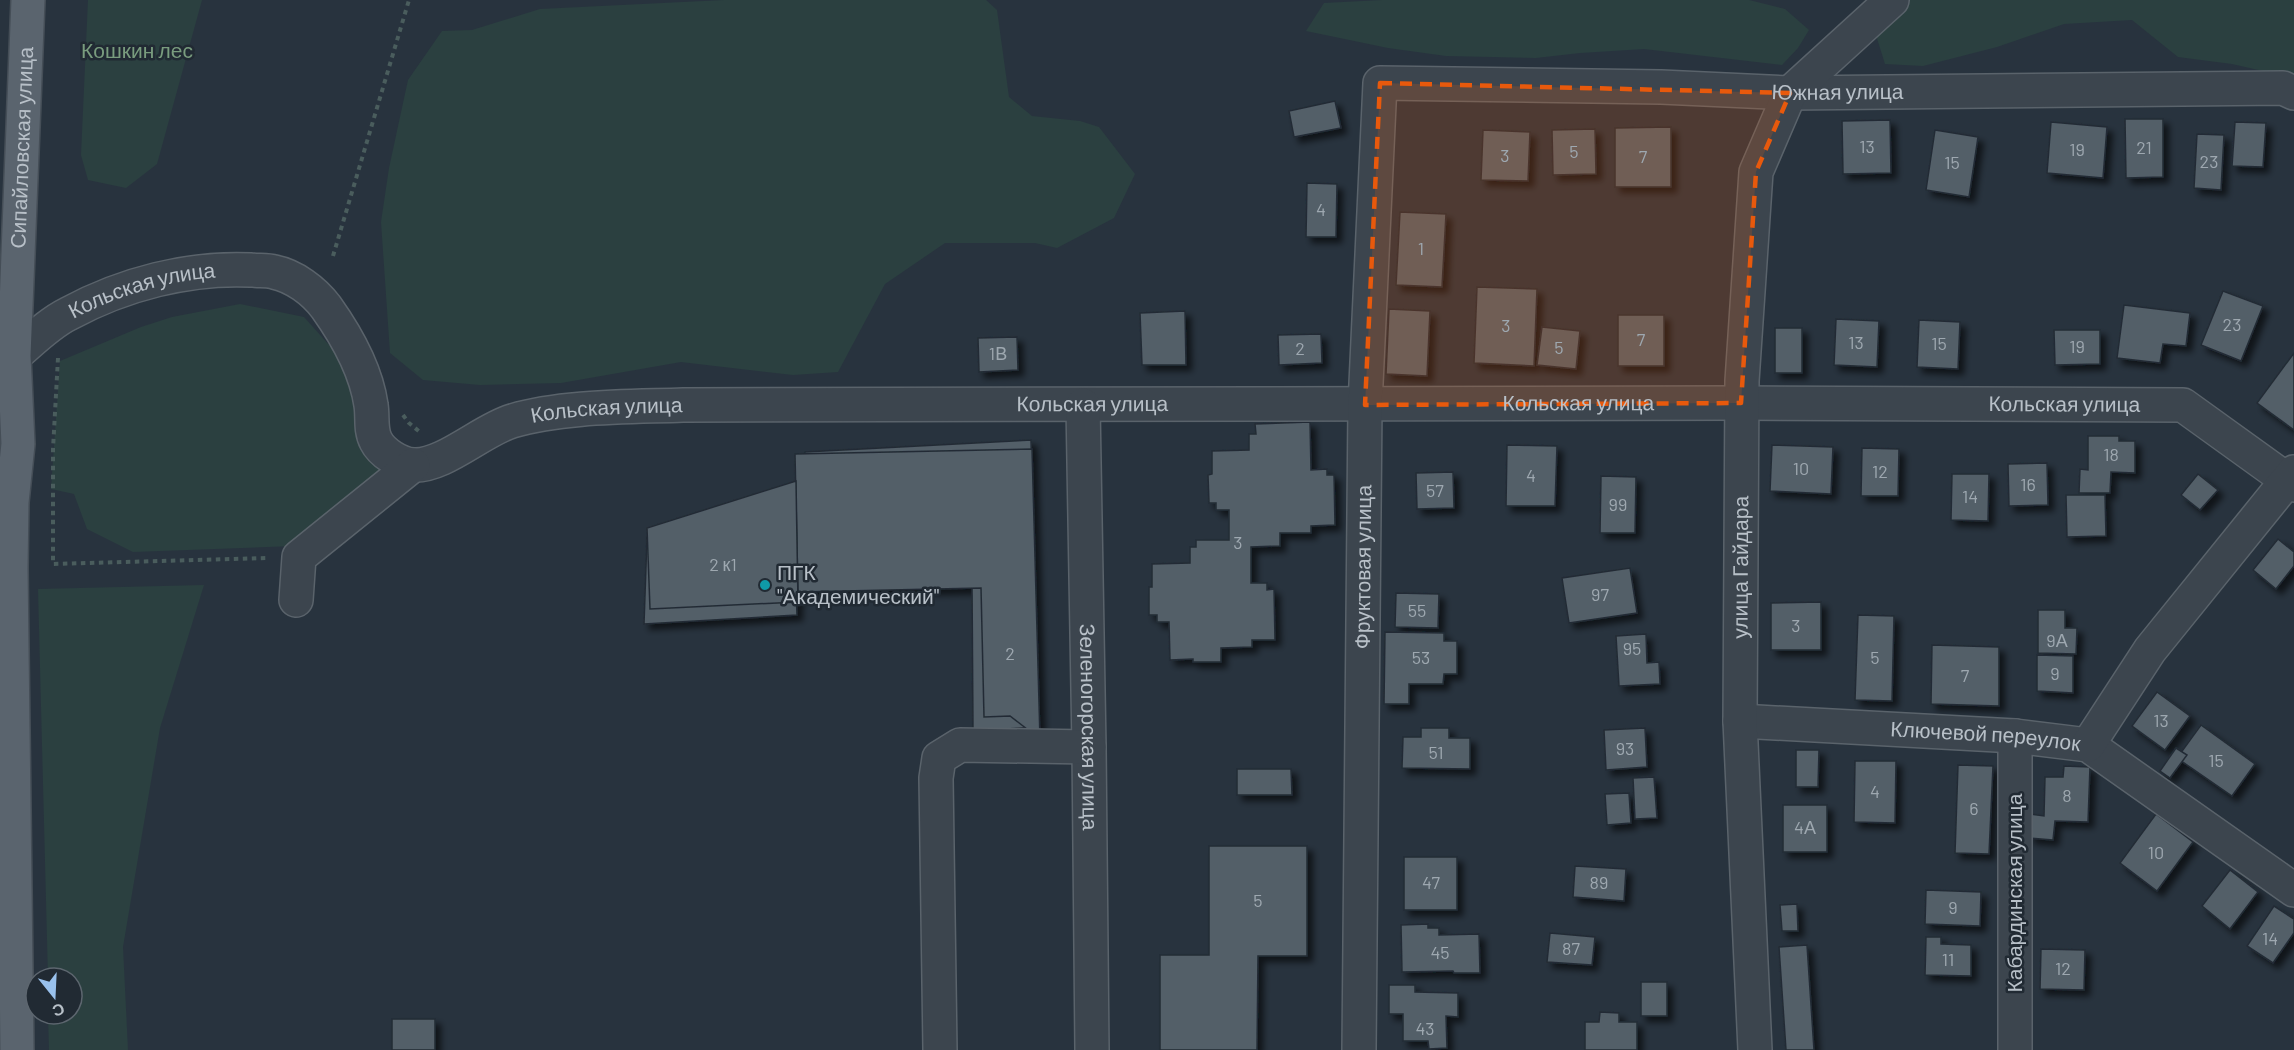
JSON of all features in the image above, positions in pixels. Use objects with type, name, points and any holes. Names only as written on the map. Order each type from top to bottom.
[{"type":"main road","name":"Сипайловская улица","points":[[17,1050],[11,590],[6,502],[18,444],[14,356],[27,0]]},
{"type":"street","points":[[1790,93],[1892,0]]},
{"type":"street","name":"Южная улица","points":[[1380,83],[1661,87],[1790,93],[2283,88],[2294,93]]},
{"type":"street","name":"Фруктовая улица","points":[[1359,1050],[1365,405],[1380,83]]},
{"type":"street","name":"улица Гайдара","points":[[1755,1050],[1740,721],[1741,403],[1756,172],[1790,93]]},
{"type":"street","name":"Кольская улица","points":[[14,356],[61,318],[134,285],[232,269],[274,272],[300,282],[325,306],[348,341],[365,381],[376,441],[391,457],[413,465],[436,460],[457,451],[482,434],[511,421],[549,414],[616,407],[1741,403],[2183,405],[2292,479]]},
{"type":"street","name":"Зеленогорская улица","points":[[1083,405],[1092,1050]]},
{"type":"street","points":[[296,600],[299,557],[413,465]]},
{"type":"street","points":[[2088,745],[2150,650],[2292,479]]},
{"type":"street","name":"Ключевой переулок","points":[[1740,721],[2015,736],[2088,745],[2294,890]]},
{"type":"street","name":"Кабардинская улица","points":[[2015,736],[2015,1050]]},
{"type":"street","points":[[940,1050],[936,778],[939,758],[960,745],[1089,747]]},
{"type":"path","points":[[333,256],[410,0]]},
{"type":"path","points":[[61,318],[53,449],[53,564],[299,557]]},
{"type":"path","points":[[398,407],[409,423],[421,433],[429,435]]},
{"type":"highlighted area","points":[[1380,83],[1790,93],[1756,172],[1741,403],[1365,405]]},
{"type":"green space","name":"Кошкин лес","points":[[88,0],[202,0],[157,164],[126,188],[88,180],[81,155]]},
{"type":"green space","points":[[724,0],[986,0],[997,10],[1009,97],[1032,116],[1080,121],[1099,127],[1135,174],[1114,218],[1057,248],[1035,243],[945,243],[885,284],[838,372],[793,375],[681,362],[561,383],[480,385],[423,380],[390,353],[381,222],[389,168],[408,80],[442,31],[472,30],[540,9]]},
{"type":"green space","points":[[1382,0],[1749,0],[1785,9],[1809,30],[1798,48],[1782,65],[1644,49],[1536,58],[1446,56],[1388,48],[1306,31],[1324,3]]},
{"type":"green space","points":[[1910,0],[2294,0],[2294,78],[2232,64],[2178,57],[2132,20],[2064,24],[1997,47],[1923,66],[1885,64],[1875,32]]},
{"type":"green space","points":[[240,304],[304,317],[347,365],[390,470],[294,546],[133,552],[87,529],[74,494],[51,489],[60,361],[141,327],[172,317]]},
{"type":"green space","points":[[204,585],[160,728],[123,947],[128,1050],[49,1050],[48,1026],[84,1026],[84,966],[48,966],[38,589]]},
{"type":"building","points":[[1335,101],[1341,128],[1294,137],[1289,111]]},
{"type":"building","points":[[2125,119],[2163,119],[2163,177],[2126,178]]},
{"type":"building","points":[[1890,120],[1891,173],[1843,174],[1842,121]]},
{"type":"building","points":[[2051,122],[2107,127],[2103,178],[2047,173]]},
{"type":"building","points":[[2235,122],[2266,123],[2263,167],[2232,166]]},
{"type":"building","points":[[1671,127],[1671,187],[1615,187],[1615,128]]},
{"type":"building","points":[[1595,129],[1596,174],[1553,175],[1552,130]]},
{"type":"building","points":[[1483,130],[1530,132],[1528,181],[1481,180]]},
{"type":"building","points":[[1935,130],[1978,137],[1969,197],[1926,190]]},
{"type":"building","points":[[2197,134],[2224,135],[2221,190],[2194,188]]},
{"type":"building","points":[[1307,183],[1337,184],[1336,237],[1306,237]]},
{"type":"building","points":[[1400,212],[1446,214],[1442,287],[1396,285]]},
{"type":"building","points":[[1477,287],[1537,289],[1534,366],[1474,363]]},
{"type":"building","points":[[2223,291],[2263,306],[2241,361],[2201,345]]},
{"type":"building","points":[[2124,305],[2190,313],[2186,346],[2163,344],[2160,363],[2117,358]]},
{"type":"building","points":[[1389,309],[1430,311],[1427,376],[1386,374]]},
{"type":"building","points":[[1185,311],[1186,365],[1142,365],[1140,313]]},
{"type":"building","points":[[1618,315],[1664,315],[1664,366],[1618,366]]},
{"type":"building","points":[[1836,319],[1879,321],[1877,367],[1834,365]]},
{"type":"building","points":[[1919,320],[1960,322],[1958,369],[1917,367]]},
{"type":"building","points":[[1542,327],[1580,331],[1576,369],[1537,365]]},
{"type":"building","points":[[1775,328],[1802,328],[1802,373],[1775,373]]},
{"type":"building","points":[[2054,330],[2100,330],[2100,364],[2055,365]]},
{"type":"building","points":[[1321,334],[1322,363],[1279,365],[1278,335]]},
{"type":"building","points":[[1017,337],[1018,370],[979,372],[978,338]]},
{"type":"building","points":[[2294,353],[2294,430],[2257,403]]},
{"type":"building","points":[[1310,422],[1311,470],[1327,469],[1327,475],[1334,475],[1335,525],[1311,526],[1311,533],[1280,533],[1280,546],[1251,547],[1251,583],[1267,583],[1267,590],[1274,589],[1275,640],[1252,640],[1252,647],[1221,648],[1221,662],[1193,662],[1193,659],[1170,660],[1169,622],[1157,622],[1157,615],[1149,615],[1152,564],[1190,563],[1190,547],[1196,547],[1196,540],[1229,540],[1229,510],[1216,510],[1216,503],[1209,503],[1208,475],[1212,474],[1212,451],[1249,450],[1249,434],[1256,434],[1255,424]]},
{"type":"building","points":[[2088,436],[2119,436],[2119,441],[2135,441],[2135,473],[2111,472],[2110,493],[2079,493],[2080,469],[2088,470]]},
{"type":"building","name":"ПГК \"Академический\"","points":[[1031,440],[1039,727],[973,731],[972,581],[796,589],[797,615],[644,624],[647,537],[802,486],[805,452]]},
{"type":"building","points":[[1507,445],[1557,446],[1555,506],[1506,506]]},
{"type":"building","points":[[1772,445],[1833,447],[1831,494],[1770,491]]},
{"type":"building","points":[[1862,448],[1899,449],[1898,496],[1861,496]]},
{"type":"building","name":"ПГК \"Академический\"","points":[[1032,449],[1040,739],[1010,716],[984,717],[981,588],[798,592],[795,454]]},
{"type":"building","points":[[2047,463],[2048,505],[2009,506],[2008,464]]},
{"type":"building","points":[[1453,472],[1454,508],[1417,509],[1416,473]]},
{"type":"building","points":[[1952,474],[1989,474],[1988,521],[1951,520]]},
{"type":"building","points":[[2198,474],[2218,490],[2200,510],[2181,495]]},
{"type":"building","points":[[1601,476],[1636,477],[1635,533],[1600,533]]},
{"type":"building","points":[[796,481],[798,602],[650,609],[647,528]]},
{"type":"building","points":[[2066,495],[2105,495],[2106,536],[2067,537]]},
{"type":"building","points":[[2278,539],[2294,552],[2294,566],[2276,589],[2253,570]]},
{"type":"building","points":[[1630,568],[1637,613],[1569,623],[1562,578]]},
{"type":"building","points":[[1396,593],[1439,594],[1438,628],[1395,627]]},
{"type":"building","points":[[1821,602],[1821,650],[1771,650],[1771,603]]},
{"type":"building","points":[[2038,610],[2065,610],[2065,628],[2077,628],[2076,654],[2038,653]]},
{"type":"building","points":[[1858,615],[1894,616],[1892,701],[1855,700]]},
{"type":"building","points":[[1385,632],[1444,633],[1444,641],[1457,641],[1457,674],[1444,674],[1443,684],[1409,684],[1409,704],[1384,704]]},
{"type":"building","points":[[1646,634],[1647,663],[1659,662],[1660,684],[1619,686],[1616,636]]},
{"type":"building","points":[[1932,645],[1999,647],[1999,706],[1931,704]]},
{"type":"building","points":[[2037,655],[2073,656],[2073,693],[2037,691]]},
{"type":"building","points":[[2157,692],[2190,716],[2165,750],[2132,726]]},
{"type":"building","points":[[2201,725],[2255,764],[2232,796],[2177,758]]},
{"type":"building","points":[[1421,728],[1449,728],[1449,738],[1470,738],[1470,769],[1402,768],[1403,737],[1421,737]]},
{"type":"building","points":[[1645,728],[1647,767],[1606,770],[1604,730]]},
{"type":"building","points":[[2176,748],[2187,755],[2170,778],[2160,771]]},
{"type":"building","points":[[1796,750],[1819,750],[1818,787],[1796,787]]},
{"type":"building","points":[[1855,761],[1896,761],[1895,823],[1854,822]]},
{"type":"building","points":[[1958,765],[1993,766],[1989,854],[1955,853]]},
{"type":"building","points":[[2064,766],[2090,767],[2088,822],[2055,821],[2053,840],[2029,838],[2030,814],[2044,816],[2045,777],[2063,777]]},
{"type":"building","points":[[1237,769],[1291,769],[1292,795],[1237,795]]},
{"type":"building","points":[[1654,777],[1657,818],[1635,819],[1633,778]]},
{"type":"building","points":[[1629,793],[1631,823],[1607,825],[1605,794]]},
{"type":"building","points":[[1783,805],[1827,805],[1827,852],[1783,852]]},
{"type":"building","points":[[2156,814],[2193,842],[2157,891],[2120,863]]},
{"type":"building","points":[[1209,846],[1307,846],[1307,956],[1258,956],[1257,1050],[1160,1050],[1160,955],[1209,955]]},
{"type":"building","points":[[1404,857],[1457,857],[1457,910],[1404,910]]},
{"type":"building","points":[[1575,866],[1626,869],[1624,901],[1573,897]]},
{"type":"building","points":[[2230,870],[2258,892],[2230,929],[2202,906]]},
{"type":"building","points":[[1926,890],[1981,892],[1980,926],[1925,924]]},
{"type":"building","points":[[1797,904],[1798,931],[1782,931],[1780,905]]},
{"type":"building","points":[[2274,906],[2294,919],[2294,933],[2273,963],[2247,946]]},
{"type":"building","points":[[1428,924],[1428,928],[1439,928],[1439,935],[1479,934],[1480,973],[1402,972],[1401,925]]},
{"type":"building","points":[[1550,933],[1595,937],[1592,965],[1547,962]]},
{"type":"building","points":[[1926,937],[1941,937],[1941,944],[1971,945],[1971,976],[1925,975]]},
{"type":"building","points":[[1807,945],[1814,1050],[1786,1050],[1779,947]]},
{"type":"building","points":[[2041,949],[2085,950],[2084,990],[2040,989]]},
{"type":"building","points":[[1641,982],[1667,982],[1667,1016],[1641,1016]]},
{"type":"building","points":[[1389,985],[1415,985],[1415,992],[1458,993],[1458,1017],[1446,1016],[1447,1048],[1429,1049],[1428,1041],[1403,1041],[1403,1014],[1389,1014]]},
{"type":"building","points":[[1600,1012],[1619,1013],[1619,1022],[1637,1022],[1637,1050],[1585,1050],[1585,1022],[1599,1022]]},
{"type":"building","points":[[392,1019],[435,1019],[435,1050],[392,1050]]},
{"type":"place","name":"ПГК \"Академический\"","points":[[765,585]]}]
